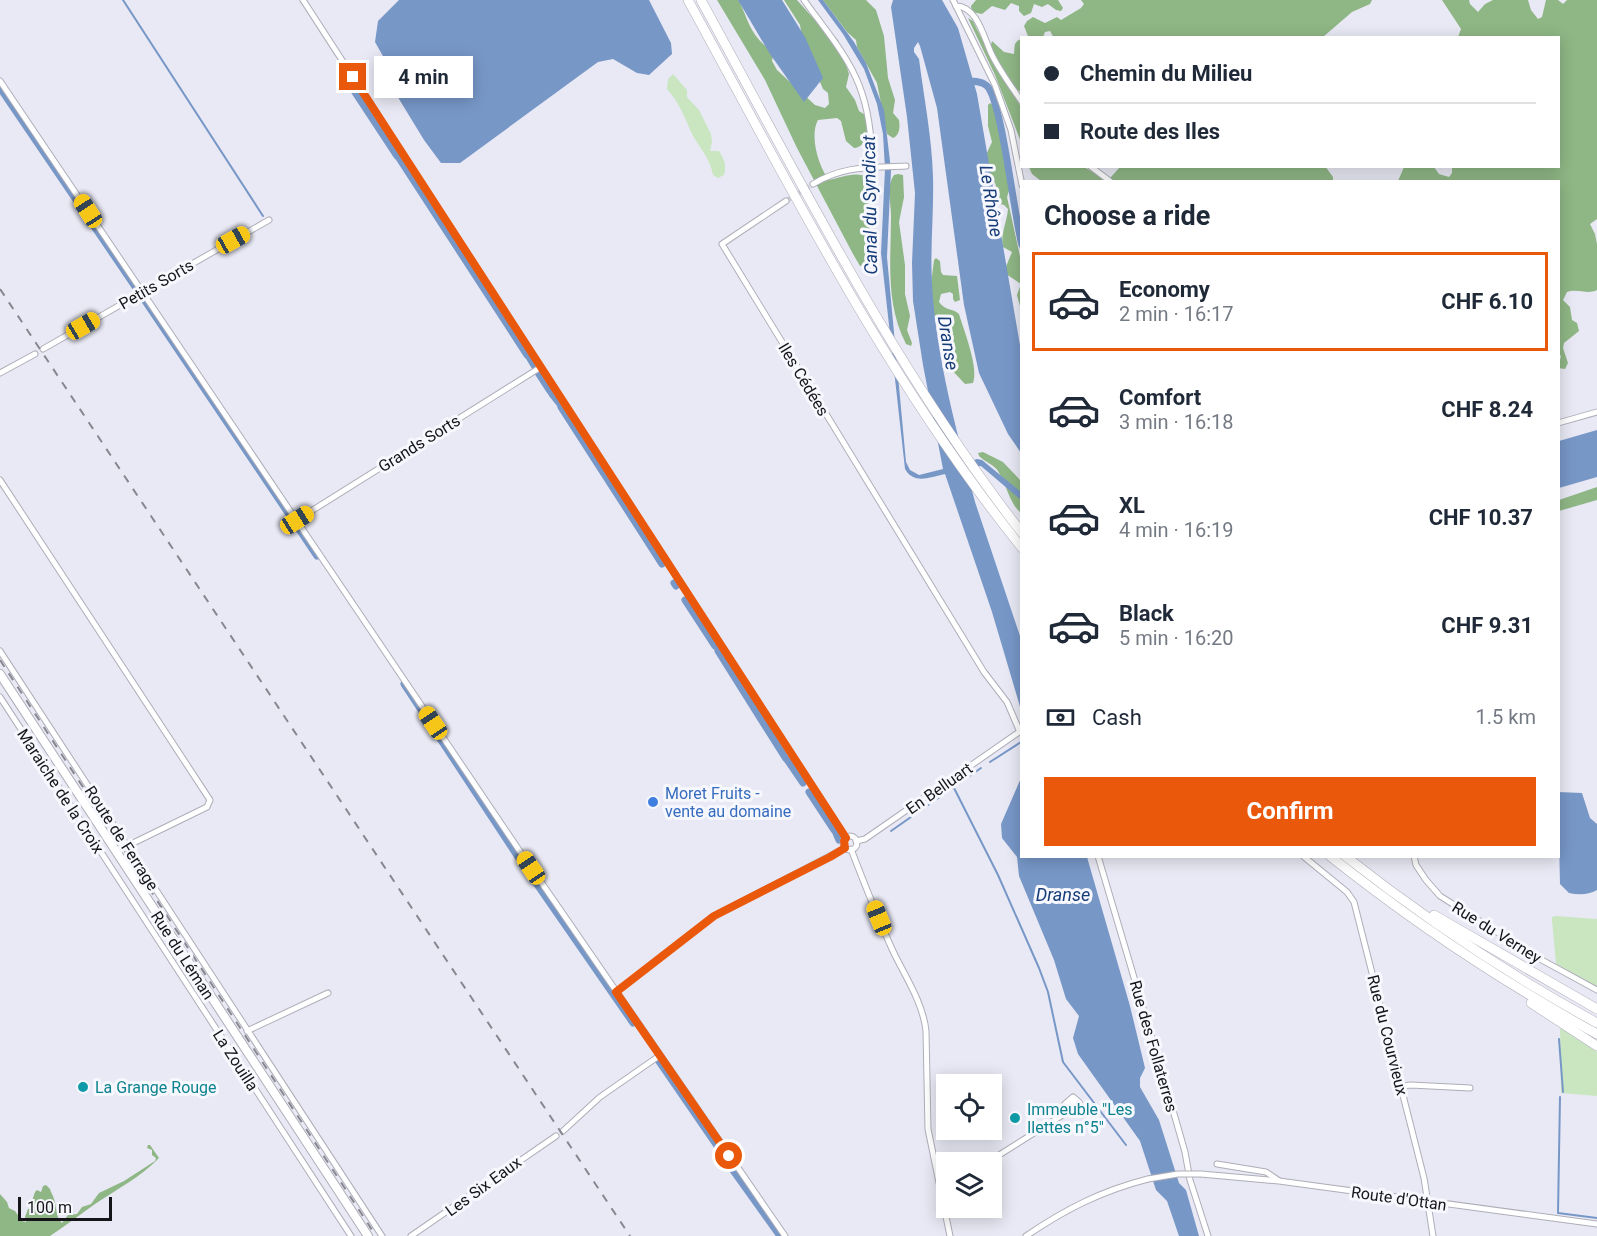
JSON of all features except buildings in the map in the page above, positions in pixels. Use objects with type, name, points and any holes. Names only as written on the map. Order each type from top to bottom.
[{"type":"highway","points":[[688,0],[862,316],[905,386],[988,505],[1020,545]]},
{"type":"highway","points":[[701,0],[838,251],[914,380],[978,476],[1020,530]]},
{"type":"highway","points":[[1333,858],[1490,975],[1597,1046]]},
{"type":"highway","points":[[1348,858],[1491,960],[1597,1023]]},
{"type":"highway","points":[[1373,878],[1597,1010]]},
{"type":"highway","points":[[1422,925],[1499,976],[1597,1034]]},
{"type":"main road","name":"Rue du Léman","points":[[0,674],[368,1236]]},
{"type":"street","points":[[303,0],[846,838],[844,841],[920,1006],[925,1023],[928,1121],[936,1158]]},
{"type":"street","points":[[804,0],[842,54],[859,85],[867,114],[875,167]]},
{"type":"street","points":[[954,3],[969,12],[982,28],[990,51],[1020,99]]},
{"type":"street","points":[[954,3],[975,41],[998,94],[1011,130],[1021,180]]},
{"type":"street","points":[[0,81],[659,1056],[785,1236]]},
{"type":"street","points":[[813,184],[840,171],[906,166]]},
{"type":"street","points":[[1093,168],[1108,180]]},
{"type":"street","name":"Iles Cédées","points":[[786,201],[722,244],[984,672],[1007,702],[1020,729]]},
{"type":"street","name":"Petits Sorts","points":[[43,349],[269,220]]},
{"type":"street","points":[[0,374],[35,354]]},
{"type":"street","name":"Grands Sorts","points":[[297,520],[540,367]]},
{"type":"street","points":[[1560,422],[1597,412]]},
{"type":"street","points":[[0,480],[210,800],[207,807],[127,846]]},
{"type":"street","name":"Route de Ferrage","points":[[0,651],[382,1236]]},
{"type":"street","name":"Maraiche de la Croix","points":[[0,697],[122,884]]},
{"type":"street","name":"En Belluart","points":[[856,841],[865,839],[1020,732]]},
{"type":"street","points":[[616,992],[714,916],[855,846],[856,841],[852,837],[846,838]]},
{"type":"street","name":"Rue des Follaterres","points":[[1099,858],[1208,1236]]},
{"type":"street","name":"Rue du Courvieux","points":[[1305,858],[1347,892],[1354,902],[1429,1202],[1433,1236]]},
{"type":"street","name":"Rue du Verney","points":[[1414,858],[1416,865],[1426,880],[1440,896],[1540,959],[1597,990]]},
{"type":"street","name":"La Zouilla","points":[[122,884],[351,1236]]},
{"type":"street","points":[[247,1031],[327,993]]},
{"type":"street","points":[[563,1131],[600,1097],[659,1056]]},
{"type":"street","points":[[1401,1086],[1470,1088]]},
{"type":"street","points":[[1002,1153],[1077,1106],[1079,1100],[1073,1097],[1065,1104]]},
{"type":"street","name":"Les Six Eaux","points":[[411,1236],[556,1136]]},
{"type":"street","points":[[1217,1164],[1266,1172],[1279,1181]]},
{"type":"street","name":"Route d'Ottan","points":[[1026,1236],[1071,1207],[1097,1195],[1140,1181],[1178,1174],[1279,1181],[1597,1224]]},
{"type":"street","points":[[947,1218],[950,1236]]},
{"type":"green space","points":[[717,0],[739,0],[756,36],[774,52],[772,61],[777,70],[815,105],[825,108],[829,104],[828,93],[823,89],[803,42],[800,25],[784,0],[797,0],[838,40],[849,74],[846,87],[859,111],[870,118],[871,122],[864,142],[854,148],[846,141],[841,121],[837,118],[818,120],[815,127],[815,143],[819,160],[829,180],[853,175],[866,177],[871,239],[867,266],[860,266],[853,254],[797,148],[765,80]]},
{"type":"green space","points":[[823,0],[866,0],[876,10],[884,36],[888,78],[895,100],[893,113],[899,120],[898,133],[895,137],[887,134],[877,83],[857,47],[856,40],[847,32]]},
{"type":"green space","points":[[976,0],[1058,0],[1063,8],[1061,11],[1048,4],[1042,7],[1034,4],[1031,13],[1024,16],[1019,11],[1019,6],[1011,3],[1005,10],[992,6],[982,14],[972,12],[971,6]]},
{"type":"green space","points":[[1081,0],[1372,0],[1370,4],[1352,12],[1324,36],[1053,36],[1050,31],[1045,32],[1043,36],[1028,36],[1024,26],[1033,17],[1045,23],[1057,17],[1061,20],[1084,4]]},
{"type":"green space","points":[[1442,0],[1469,0],[1478,12],[1485,4],[1493,0],[1528,0],[1531,10],[1538,19],[1542,17],[1546,0],[1558,0],[1563,4],[1567,0],[1597,0],[1597,219],[1590,224],[1597,244],[1597,290],[1567,292],[1563,300],[1570,307],[1572,320],[1577,323],[1579,331],[1564,343],[1563,348],[1568,363],[1565,369],[1560,368],[1560,180],[1398,180],[1404,168],[1435,168],[1439,174],[1449,177],[1452,168],[1560,168],[1560,36],[1458,36],[1461,29]]},
{"type":"green space","points":[[968,18],[973,21],[993,62],[1020,105],[1020,139],[995,75]]},
{"type":"green space","points":[[1020,39],[1020,91],[1007,78],[990,48],[992,41],[1004,52],[1014,54]]},
{"type":"green space","points":[[673,74],[687,90],[687,97],[699,110],[711,134],[710,151],[719,151],[724,159],[724,175],[718,178],[713,175],[684,116],[667,89],[668,79]]},
{"type":"green space","points":[[990,103],[996,108],[1011,184],[1007,197],[1020,256],[1020,283],[1006,274],[1005,269],[1012,252],[1003,247],[1002,242],[1008,209],[1004,205],[992,202],[991,197],[997,189],[987,173],[984,159],[992,142],[988,126],[988,105]]},
{"type":"green space","points":[[1029,168],[1086,168],[1106,180],[1040,180],[1032,174]]},
{"type":"green space","points":[[1119,168],[1326,168],[1333,180],[1112,180],[1110,178]]},
{"type":"green space","points":[[894,175],[903,175],[904,197],[899,222],[905,265],[905,294],[910,316],[907,330],[911,346],[906,344],[899,329],[892,297],[890,189]]},
{"type":"green space","points":[[936,258],[940,261],[943,275],[957,276],[960,300],[955,302],[950,292],[941,294],[939,302],[959,314],[973,359],[973,383],[965,384],[946,361],[945,338],[933,313],[930,292]]},
{"type":"green space","points":[[1020,287],[1020,306],[1017,295]]},
{"type":"green space","points":[[983,452],[1003,462],[1020,480],[1020,512],[998,471],[978,453]]},
{"type":"green space","points":[[1597,487],[1597,500],[1560,511],[1560,500]]},
{"type":"green space","points":[[1552,917],[1597,919],[1597,987],[1556,964]]},
{"type":"green space","points":[[1560,1028],[1597,1052],[1597,1096],[1561,1093]]},
{"type":"green space","points":[[148,1145],[159,1158],[152,1165],[50,1236],[0,1236],[0,1194],[9,1208],[26,1222],[28,1209],[35,1206],[32,1201],[35,1192],[37,1190],[41,1192],[43,1186],[46,1185],[53,1196],[57,1214],[62,1223],[68,1215],[77,1214],[82,1207],[91,1204],[99,1193],[124,1181],[155,1161],[152,1150],[147,1148]]},
{"type":"water","points":[[399,0],[649,0],[671,43],[672,54],[649,75],[637,73],[613,59],[598,62],[460,163],[441,163],[399,99],[388,65],[375,42],[378,21]]},
{"type":"water","points":[[738,0],[782,0],[805,37],[823,78],[804,102],[770,54]]},
{"type":"water","name":"Le Rhône","points":[[818,0],[823,0],[854,42],[866,63],[884,110],[891,170],[887,257],[906,462],[910,470],[919,475],[943,469],[913,301],[915,193],[891,7],[893,0],[942,0],[958,28],[977,94],[1020,345],[1020,452],[1008,434],[979,373],[964,305],[937,108],[918,42],[914,52],[919,59],[932,162],[934,306],[949,396],[965,463],[977,459],[982,460],[1020,491],[1020,499],[981,466],[966,468],[975,502],[1020,636],[1020,707],[992,612],[945,474],[918,478],[913,477],[905,469],[881,253],[885,169],[883,134],[877,104],[864,69],[843,34]]},
{"type":"water","points":[[1597,430],[1597,477],[1560,488],[1560,441]]},
{"type":"water","name":"Dranse","points":[[1020,780],[1020,858],[1087,858],[1130,1006],[1145,1068],[1140,1078],[1140,1087],[1159,1120],[1179,1183],[1186,1190],[1199,1236],[1179,1236],[1167,1201],[1156,1190],[1140,1141],[1078,1054],[1073,1038],[1079,1016],[1066,999],[1054,960],[1019,876],[1017,857],[1002,838],[1001,824]]},
{"type":"water","points":[[1560,792],[1582,793],[1590,818],[1597,824],[1597,890],[1590,893],[1569,893],[1560,884]]},
{"type":"waterway","points":[[123,0],[263,216]]},
{"type":"waterway","points":[[345,77],[397,156]]},
{"type":"waterway","points":[[965,82],[982,83],[987,86],[992,96],[1003,136],[1020,236]]},
{"type":"waterway","points":[[0,88],[138,291]]},
{"type":"waterway","points":[[399,158],[527,355]]},
{"type":"waterway","points":[[141,295],[317,556]]},
{"type":"waterway","points":[[529,357],[535,367]]},
{"type":"waterway","points":[[537,371],[550,391]]},
{"type":"waterway","points":[[552,394],[560,404]]},
{"type":"waterway","points":[[561,407],[662,564]]},
{"type":"waterway","points":[[685,600],[715,646]]},
{"type":"waterway","points":[[718,651],[786,759]]},
{"type":"waterway","points":[[404,684],[518,857],[633,1023]]},
{"type":"waterway","points":[[990,762],[1020,743]]},
{"type":"waterway","points":[[788,761],[803,783]]},
{"type":"waterway","points":[[891,831],[981,768]]},
{"type":"waterway","points":[[954,788],[998,875],[1039,968],[1048,992],[1063,1062],[1126,1145]]},
{"type":"waterway","points":[[809,792],[834,830]]},
{"type":"waterway","points":[[836,833],[839,840]]},
{"type":"waterway","points":[[1559,1039],[1563,1092]]},
{"type":"waterway","points":[[658,1060],[724,1156]]},
{"type":"waterway","points":[[1560,1097],[1558,1213],[1597,1218]]},
{"type":"waterway","points":[[727,1162],[780,1236]]},
{"type":"tunnel","points":[[786,201],[813,184]]},
{"type":"railway","points":[[0,289],[630,1236]]},
{"type":"railway","points":[[0,660],[376,1236]]},
{"type":"place","name":"Moret Fruits - vente au domaine","points":[[653,802]]},
{"type":"place","name":"La Grange Rouge","points":[[83,1087]]},
{"type":"place","name":"Immeuble \"Les Ilettes n°5\"","points":[[1015,1118]]},
{"type":"route","points":[[353,77],[846,838],[845,848],[830,857],[714,916],[616,992],[729,1156]]},
{"type":"water label","name":"Canal du Syndicat","points":[[870,205]]}]
